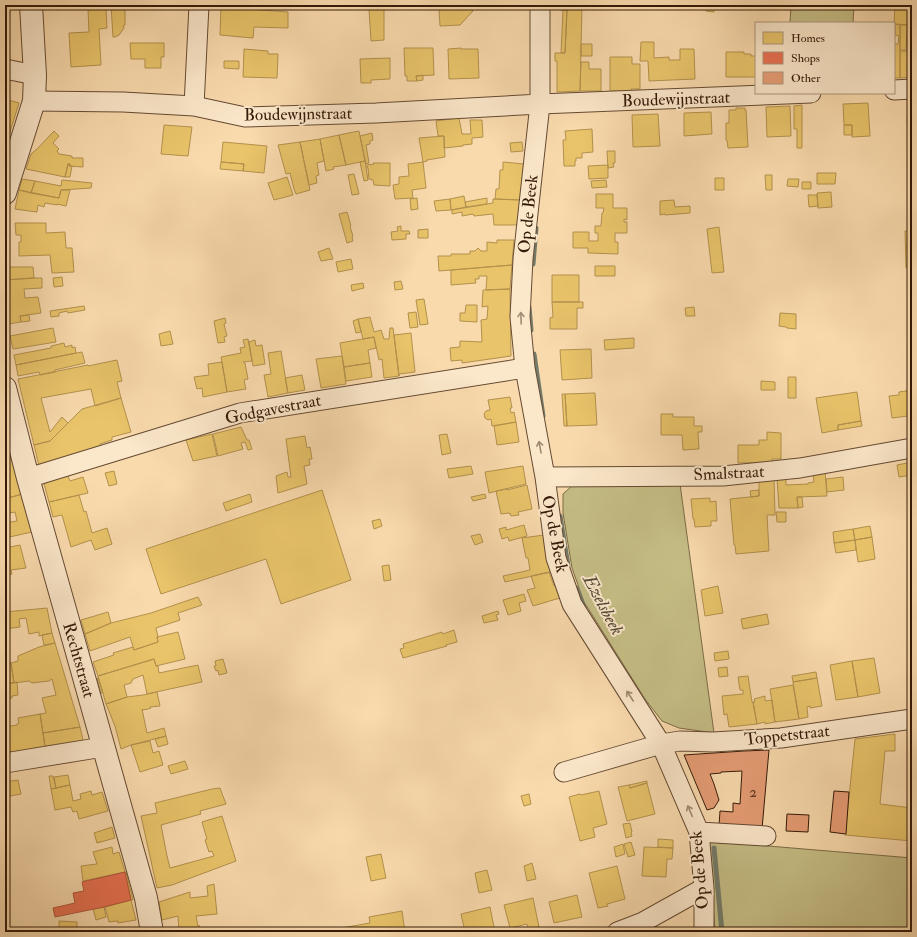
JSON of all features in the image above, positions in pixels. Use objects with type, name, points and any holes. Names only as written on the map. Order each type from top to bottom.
[{"type":"street","points":[[5,193],[34,101],[35,75],[31,5]]},
{"type":"street","points":[[194,106],[199,5]]},
{"type":"street","points":[[540,5],[540,104]]},
{"type":"street","points":[[5,69],[35,75]]},
{"type":"street","points":[[895,90],[912,89]]},
{"type":"street","name":"Boudewijnstraat","points":[[34,101],[123,102],[194,106],[245,117],[376,113],[540,104],[786,94]]},
{"type":"street","name":"Op de Beek","points":[[540,104],[523,259],[520,317],[525,368],[545,476],[556,558],[572,604],[661,744],[699,832],[704,888],[704,932]]},
{"type":"street","name":"Godgavestraat","points":[[28,478],[240,413],[525,368]]},
{"type":"street","name":"Rechtstraat","points":[[5,388],[28,478],[146,898],[152,932]]},
{"type":"street","name":"Smalstraat","points":[[545,476],[723,476],[800,468],[912,448]]},
{"type":"street","name":"Toppetstraat","points":[[564,772],[661,744],[680,741],[714,742],[781,738],[912,719]]},
{"type":"street","points":[[5,763],[103,747]]},
{"type":"street","points":[[699,832],[766,836]]},
{"type":"street","points":[[617,932],[643,922],[704,888]]},
{"type":"shaded area","points":[[791,5],[854,5],[853,22],[790,22]]},
{"type":"shaded area","points":[[574,484],[680,484],[714,733],[679,728],[662,721],[645,699],[584,602],[572,568],[563,513],[563,494]]},
{"type":"shaded area","points":[[708,841],[912,858],[912,932],[715,932]]},
{"type":"building: Homes","points":[[111,5],[125,5],[125,25],[123,26],[124,28],[119,35],[115,37],[113,37]]},
{"type":"building: Homes","points":[[289,5],[310,5],[310,7],[289,7]]},
{"type":"building: Homes","points":[[457,5],[466,5],[473,11],[460,25],[440,26],[439,8],[455,7]]},
{"type":"building: Homes","points":[[560,5],[582,5],[580,91],[557,92],[557,61],[555,61],[555,53],[565,53],[567,10],[560,10]]},
{"type":"building: Homes","points":[[706,5],[714,5],[714,12],[706,11]]},
{"type":"building: Homes","points":[[895,5],[912,6],[912,25],[895,24]]},
{"type":"building: Homes","points":[[221,7],[288,12],[288,28],[254,27],[253,38],[220,35]]},
{"type":"building: Homes","points":[[106,8],[107,28],[99,29],[101,65],[71,67],[69,33],[89,32],[88,9]]},
{"type":"building: Homes","points":[[369,9],[384,9],[384,40],[371,41]]},
{"type":"building: Homes","points":[[563,10],[567,10],[565,53],[561,53]]},
{"type":"building: Homes","points":[[895,24],[900,25],[900,78],[895,78],[895,44],[898,44],[899,36],[895,35]]},
{"type":"building: Homes","points":[[900,25],[912,25],[911,31],[907,31],[906,50],[900,50]]},
{"type":"building: Homes","points":[[641,42],[654,42],[654,58],[669,57],[669,60],[680,60],[680,49],[694,49],[695,79],[649,81],[648,61],[640,61]]},
{"type":"building: Homes","points":[[130,43],[164,43],[164,57],[161,57],[161,68],[145,68],[145,59],[131,59]]},
{"type":"building: Homes","points":[[581,44],[592,44],[592,56],[581,56]]},
{"type":"building: Homes","points":[[404,48],[433,48],[434,75],[416,76],[417,81],[407,81],[407,76],[405,76]]},
{"type":"building: Homes","points":[[244,49],[268,51],[268,54],[278,54],[277,78],[243,77]]},
{"type":"building: Homes","points":[[448,49],[478,49],[479,78],[449,79]]},
{"type":"building: Homes","points":[[900,51],[912,51],[912,77],[900,78]]},
{"type":"building: Homes","points":[[726,52],[744,52],[744,54],[751,54],[751,56],[755,56],[755,77],[726,77]]},
{"type":"building: Homes","points":[[610,57],[632,57],[632,64],[640,64],[640,89],[631,89],[631,91],[610,91]]},
{"type":"building: Homes","points":[[390,58],[390,79],[371,80],[371,83],[361,83],[360,59]]},
{"type":"building: Homes","points":[[224,61],[239,61],[239,69],[224,68]]},
{"type":"building: Homes","points":[[581,62],[589,62],[589,69],[601,69],[601,91],[580,91]]},
{"type":"building: Homes","points":[[423,75],[423,80],[417,81],[416,76]]},
{"type":"building: Homes","points":[[5,99],[19,103],[9,135],[5,134]]},
{"type":"building: Homes","points":[[868,103],[870,136],[852,137],[852,125],[844,125],[843,104]]},
{"type":"building: Homes","points":[[802,105],[802,148],[797,148],[797,129],[794,129],[794,106]]},
{"type":"building: Homes","points":[[790,106],[791,136],[767,137],[766,107]]},
{"type":"building: Homes","points":[[736,108],[745,108],[746,110],[748,147],[728,148],[726,140],[726,123],[729,123],[729,110],[736,110]]},
{"type":"building: Homes","points":[[711,112],[712,134],[684,136],[684,113]]},
{"type":"building: Homes","points":[[658,114],[660,146],[633,147],[632,115]]},
{"type":"building: Homes","points":[[459,118],[462,134],[471,134],[470,120],[482,120],[483,137],[472,138],[472,144],[444,148],[444,136],[438,136],[436,121]]},
{"type":"building: Homes","points":[[907,118],[912,118],[912,157],[909,158]]},
{"type":"building: Homes","points":[[164,125],[192,127],[188,156],[161,154]]},
{"type":"building: Homes","points":[[844,125],[852,125],[852,135],[844,135]]},
{"type":"building: Homes","points":[[592,129],[593,152],[582,153],[582,158],[576,158],[575,166],[564,166],[563,140],[566,140],[565,131]]},
{"type":"building: Homes","points":[[54,131],[59,136],[53,143],[59,149],[57,151],[59,154],[72,156],[72,158],[83,158],[83,167],[69,166],[70,164],[68,164],[65,177],[26,169],[31,154]]},
{"type":"building: Homes","points":[[359,131],[365,161],[346,165],[339,135]]},
{"type":"building: Homes","points":[[372,133],[373,140],[370,141],[370,144],[366,145],[369,163],[366,164],[360,136]]},
{"type":"building: Homes","points":[[339,135],[346,165],[333,167],[334,169],[326,171],[320,139]]},
{"type":"building: Homes","points":[[444,136],[445,157],[423,162],[419,138]]},
{"type":"building: Homes","points":[[320,139],[324,161],[317,163],[319,175],[316,176],[317,183],[309,185],[300,142]]},
{"type":"building: Homes","points":[[223,142],[267,146],[264,173],[243,171],[244,164],[221,162]]},
{"type":"building: Homes","points":[[300,142],[310,190],[296,194],[290,173],[286,174],[278,145]]},
{"type":"building: Homes","points":[[522,142],[523,151],[511,152],[510,143]]},
{"type":"building: Homes","points":[[607,151],[615,151],[615,163],[613,163],[614,167],[608,168]]},
{"type":"building: Homes","points":[[365,161],[368,180],[364,181],[360,162]]},
{"type":"building: Homes","points":[[221,162],[244,164],[243,171],[220,169]]},
{"type":"building: Homes","points":[[423,162],[426,188],[412,190],[413,198],[395,199],[393,185],[399,184],[399,177],[409,176],[408,164]]},
{"type":"building: Homes","points":[[503,162],[524,164],[521,200],[495,199],[496,189],[499,189],[500,170],[503,170]]},
{"type":"building: Homes","points":[[373,163],[390,163],[390,186],[374,185],[373,180],[369,179],[367,165],[374,164]]},
{"type":"building: Homes","points":[[68,164],[70,164],[69,166],[72,166],[70,177],[65,177]]},
{"type":"building: Homes","points":[[608,165],[608,178],[589,179],[588,166]]},
{"type":"building: Homes","points":[[817,173],[836,173],[835,184],[817,184]]},
{"type":"building: Homes","points":[[354,174],[359,194],[352,195],[348,175]]},
{"type":"building: Homes","points":[[765,175],[772,175],[772,190],[766,190]]},
{"type":"building: Homes","points":[[287,177],[293,195],[274,200],[268,183]]},
{"type":"building: Homes","points":[[715,178],[724,178],[724,190],[715,190]]},
{"type":"building: Homes","points":[[22,179],[35,181],[31,193],[19,190]]},
{"type":"building: Homes","points":[[788,179],[799,179],[798,187],[787,186]]},
{"type":"building: Homes","points":[[62,180],[92,183],[91,188],[61,190],[59,198],[31,193],[35,181],[61,186]]},
{"type":"building: Homes","points":[[606,180],[607,187],[592,188],[591,181]]},
{"type":"building: Homes","points":[[802,182],[811,182],[811,189],[802,189]]},
{"type":"building: Homes","points":[[19,190],[59,198],[61,190],[70,190],[66,206],[45,203],[44,207],[38,205],[37,212],[15,209]]},
{"type":"building: Homes","points":[[831,192],[832,207],[818,208],[817,193]]},
{"type":"building: Homes","points":[[596,194],[613,194],[613,208],[627,208],[627,220],[624,219],[624,222],[627,222],[627,233],[615,233],[615,242],[618,242],[618,254],[588,253],[588,248],[573,248],[573,232],[589,232],[589,241],[598,241],[598,233],[595,233],[595,226],[601,226],[604,208],[596,208]]},
{"type":"building: Homes","points":[[808,195],[817,195],[818,206],[809,207]]},
{"type":"building: Homes","points":[[464,196],[466,207],[451,210],[450,199]]},
{"type":"building: Homes","points":[[417,198],[418,209],[411,210],[410,199]]},
{"type":"building: Homes","points":[[487,198],[487,204],[466,207],[465,202]]},
{"type":"building: Homes","points":[[450,199],[451,210],[436,211],[434,201]]},
{"type":"building: Homes","points":[[493,199],[521,200],[517,225],[494,225],[493,214],[474,216],[473,214],[462,216],[462,212],[452,214],[452,210],[493,203]]},
{"type":"building: Homes","points":[[674,200],[675,207],[690,206],[690,213],[660,215],[660,201]]},
{"type":"building: Homes","points":[[347,212],[353,241],[347,243],[339,214]]},
{"type":"building: Homes","points":[[15,223],[46,223],[46,233],[65,232],[66,248],[72,248],[74,272],[52,273],[50,255],[19,256],[19,242],[21,242],[21,235],[16,235]]},
{"type":"building: Homes","points":[[401,226],[401,231],[409,231],[410,234],[406,234],[406,239],[392,240],[391,232],[398,231],[397,227]]},
{"type":"building: Homes","points":[[719,227],[724,272],[712,273],[707,229]]},
{"type":"building: Homes","points":[[428,229],[428,238],[418,238],[418,230]]},
{"type":"building: Homes","points":[[905,231],[912,232],[912,268],[906,268]]},
{"type":"building: Homes","points":[[497,240],[514,240],[512,265],[439,271],[438,256],[470,254],[470,251],[475,251],[478,248],[481,251],[487,251],[487,242],[497,243]]},
{"type":"building: Homes","points":[[329,248],[333,259],[321,261],[318,252]]},
{"type":"building: Homes","points":[[351,259],[353,269],[338,272],[336,262]]},
{"type":"building: Homes","points":[[512,265],[510,289],[486,290],[487,276],[479,276],[479,279],[475,279],[476,283],[451,285],[451,270]]},
{"type":"building: Homes","points":[[595,266],[615,266],[615,276],[595,276]]},
{"type":"building: Homes","points":[[6,267],[33,267],[34,278],[5,280]]},
{"type":"building: Homes","points":[[552,275],[579,275],[579,302],[552,302]]},
{"type":"building: Homes","points":[[62,277],[63,286],[54,287],[53,278]]},
{"type":"building: Homes","points":[[42,278],[42,288],[24,289],[25,298],[38,297],[41,313],[20,316],[21,322],[8,324],[5,301],[5,280]]},
{"type":"building: Homes","points":[[401,281],[403,289],[395,290],[394,282]]},
{"type":"building: Homes","points":[[363,283],[364,288],[352,291],[351,285]]},
{"type":"building: Homes","points":[[510,289],[511,356],[462,363],[462,360],[451,361],[450,348],[460,347],[460,341],[482,342],[481,320],[487,319],[488,306],[482,307],[483,290]]},
{"type":"building: Homes","points":[[424,299],[428,324],[420,325],[416,300]]},
{"type":"building: Homes","points":[[552,302],[583,302],[583,308],[577,308],[577,329],[550,329],[550,318],[553,317]]},
{"type":"building: Homes","points":[[466,305],[477,305],[477,322],[460,321],[460,313],[465,313]]},
{"type":"building: Homes","points":[[84,306],[85,310],[68,313],[67,311],[59,313],[59,316],[51,317],[50,311]]},
{"type":"building: Homes","points":[[694,307],[695,316],[686,316],[685,308]]},
{"type":"building: Homes","points":[[416,312],[418,327],[410,328],[408,313]]},
{"type":"building: Homes","points":[[780,313],[796,314],[796,329],[779,326]]},
{"type":"building: Homes","points":[[29,315],[30,321],[21,322],[20,316]]},
{"type":"building: Homes","points":[[370,317],[374,332],[381,330],[384,339],[389,339],[390,328],[393,328],[399,376],[384,378],[382,359],[379,360],[374,337],[363,339],[358,319]]},
{"type":"building: Homes","points":[[225,318],[226,323],[224,324],[227,336],[224,337],[225,342],[218,343],[214,321]]},
{"type":"building: Homes","points":[[358,319],[361,332],[356,333],[353,321]]},
{"type":"building: Homes","points":[[53,328],[56,342],[13,349],[10,336]]},
{"type":"building: Homes","points":[[170,331],[173,344],[161,346],[159,334]]},
{"type":"building: Homes","points":[[411,333],[415,372],[399,374],[399,376],[394,335]]},
{"type":"building: Homes","points":[[374,337],[376,348],[368,350],[370,363],[344,367],[340,343]]},
{"type":"building: Homes","points":[[634,338],[634,348],[605,350],[604,340]]},
{"type":"building: Homes","points":[[248,339],[252,361],[243,362],[245,363],[248,379],[244,380],[246,389],[227,392],[221,357],[241,353],[240,348],[245,347],[243,340]]},
{"type":"building: Homes","points":[[255,340],[256,346],[262,345],[265,364],[253,366],[249,342]]},
{"type":"building: Homes","points":[[64,343],[65,347],[72,345],[72,348],[75,347],[76,353],[16,365],[14,355],[51,348],[51,346]]},
{"type":"building: Homes","points":[[591,349],[592,378],[562,380],[560,350]]},
{"type":"building: Homes","points":[[281,351],[288,393],[268,397],[264,375],[271,374],[268,353]]},
{"type":"building: Homes","points":[[82,352],[85,363],[40,375],[39,372],[18,376],[16,365]]},
{"type":"building: Homes","points":[[342,356],[346,384],[321,388],[316,359]]},
{"type":"building: Homes","points":[[117,360],[122,381],[117,382],[121,398],[95,406],[91,389],[41,398],[50,432],[62,417],[68,423],[50,441],[34,445],[18,379]]},
{"type":"building: Homes","points":[[222,362],[227,392],[203,397],[202,388],[197,389],[194,377],[209,375],[208,364]]},
{"type":"building: Homes","points":[[370,363],[372,377],[346,381],[344,367]]},
{"type":"building: Homes","points":[[302,375],[305,390],[288,393],[285,378]]},
{"type":"building: Homes","points":[[788,377],[796,377],[796,398],[788,398]]},
{"type":"building: Homes","points":[[761,381],[775,382],[775,390],[761,390]]},
{"type":"building: Homes","points":[[912,390],[912,417],[892,418],[889,396],[899,395],[899,392]]},
{"type":"building: Homes","points":[[857,392],[861,421],[838,425],[838,430],[822,433],[816,398]]},
{"type":"building: Homes","points":[[595,393],[597,425],[567,426],[565,394]]},
{"type":"building: Homes","points":[[562,394],[565,394],[567,426],[564,426]]},
{"type":"building: Homes","points":[[510,397],[512,408],[510,408],[511,413],[514,412],[516,422],[492,426],[491,419],[488,420],[485,418],[484,414],[486,411],[490,410],[488,400]]},
{"type":"building: Homes","points":[[121,398],[131,432],[112,437],[112,440],[100,444],[102,450],[40,470],[34,445],[50,441],[82,409]]},
{"type":"building: Homes","points":[[661,414],[673,414],[673,417],[694,417],[694,426],[702,426],[702,432],[698,432],[699,449],[683,450],[682,435],[661,435]]},
{"type":"building: Homes","points":[[861,421],[862,426],[838,430],[838,425]]},
{"type":"building: Homes","points":[[516,422],[519,442],[497,445],[494,426]]},
{"type":"building: Homes","points":[[241,427],[247,440],[249,440],[252,449],[248,450],[245,442],[241,443],[243,449],[218,456],[213,434]]},
{"type":"building: Homes","points":[[767,432],[781,433],[781,459],[772,459],[772,462],[738,463],[738,445],[759,445],[759,440],[767,440]]},
{"type":"building: Homes","points":[[212,434],[217,456],[193,461],[186,440]]},
{"type":"building: Homes","points":[[447,434],[451,453],[442,455],[439,435]]},
{"type":"building: Homes","points":[[305,436],[307,448],[310,447],[312,459],[309,459],[310,465],[304,466],[307,484],[278,493],[276,476],[287,472],[288,477],[291,477],[286,439]]},
{"type":"building: Homes","points":[[12,455],[22,494],[5,499],[5,457]]},
{"type":"building: Homes","points":[[912,462],[912,475],[899,477],[897,465]]},
{"type":"building: Homes","points":[[471,466],[473,474],[449,478],[447,469]]},
{"type":"building: Homes","points":[[523,466],[526,484],[489,493],[485,472]]},
{"type":"building: Homes","points":[[114,471],[117,484],[109,486],[105,473]]},
{"type":"building: Homes","points":[[825,471],[827,496],[797,497],[798,508],[779,508],[777,478],[786,478],[786,485],[808,484],[814,482],[813,472]]},
{"type":"building: Homes","points":[[67,474],[70,481],[83,477],[88,493],[49,502],[43,480]]},
{"type":"building: Homes","points":[[843,477],[844,490],[827,492],[826,479]]},
{"type":"building: Homes","points":[[759,479],[774,479],[775,515],[767,515],[769,551],[736,554],[730,499],[759,496]]},
{"type":"building: Homes","points":[[527,485],[532,509],[518,512],[519,515],[511,516],[510,513],[501,514],[496,491]]},
{"type":"building: Homes","points":[[322,490],[351,580],[281,604],[266,559],[161,594],[146,549]]},
{"type":"building: Homes","points":[[759,490],[759,496],[751,497],[750,491]]},
{"type":"building: Homes","points":[[22,494],[32,532],[5,538],[5,523],[17,521],[15,512],[5,514],[5,499]]},
{"type":"building: Homes","points":[[250,494],[252,502],[226,511],[223,503]]},
{"type":"building: Homes","points":[[485,494],[486,498],[473,501],[471,497]]},
{"type":"building: Homes","points":[[79,495],[84,512],[86,511],[92,533],[107,528],[112,544],[95,550],[91,540],[71,547],[62,515],[53,517],[49,502]]},
{"type":"building: Homes","points":[[797,497],[802,497],[803,507],[798,508]]},
{"type":"building: Homes","points":[[710,498],[710,502],[716,501],[717,521],[711,521],[711,526],[695,527],[691,499]]},
{"type":"building: Homes","points":[[776,512],[786,512],[786,522],[777,522]]},
{"type":"building: Homes","points":[[380,519],[382,526],[374,529],[372,521]]},
{"type":"building: Homes","points":[[524,525],[527,536],[509,541],[508,537],[502,539],[499,529],[506,527],[506,530]]},
{"type":"building: Homes","points":[[870,526],[872,537],[855,540],[853,529]]},
{"type":"building: Homes","points":[[853,529],[855,540],[834,543],[833,532]]},
{"type":"building: Homes","points":[[480,534],[483,542],[475,545],[471,536]]},
{"type":"building: Homes","points":[[544,535],[551,572],[505,582],[503,576],[530,570],[522,538]]},
{"type":"building: Homes","points":[[872,537],[875,559],[858,562],[855,540]]},
{"type":"building: Homes","points":[[855,540],[856,550],[836,553],[834,543]]},
{"type":"building: Homes","points":[[20,545],[26,568],[11,570],[12,574],[5,575],[5,548]]},
{"type":"building: Homes","points":[[389,565],[391,580],[384,581],[382,566]]},
{"type":"building: Homes","points":[[549,572],[554,586],[556,585],[560,598],[533,606],[527,590],[535,588],[531,576]]},
{"type":"building: Homes","points":[[718,586],[723,613],[705,616],[701,590]]},
{"type":"building: Homes","points":[[524,594],[526,601],[519,603],[521,611],[508,615],[503,600]]},
{"type":"building: Homes","points":[[198,597],[202,605],[178,613],[180,620],[156,628],[158,642],[134,650],[130,637],[90,651],[85,634],[111,623],[151,613]]},
{"type":"building: Homes","points":[[47,608],[52,633],[39,636],[39,632],[29,634],[26,618],[19,619],[20,627],[5,629],[5,612]]},
{"type":"building: Homes","points":[[498,611],[499,614],[496,615],[498,620],[484,623],[482,616]]},
{"type":"building: Homes","points":[[108,612],[111,623],[85,634],[81,620]]},
{"type":"building: Homes","points":[[767,614],[769,624],[743,629],[741,619]]},
{"type":"building: Homes","points":[[454,630],[457,642],[403,658],[400,649],[404,648],[403,644],[442,632],[443,634]]},
{"type":"building: Homes","points":[[178,632],[185,659],[156,666],[154,659],[98,676],[93,662],[114,655],[113,653],[133,647],[134,650],[158,642],[157,637]]},
{"type":"building: Homes","points":[[52,633],[55,643],[44,645],[42,635]]},
{"type":"building: Homes","points":[[55,643],[80,727],[43,733],[40,714],[46,713],[42,698],[56,695],[52,679],[49,681],[32,683],[29,681],[14,683],[11,663],[18,661],[18,656],[39,647]]},
{"type":"building: Homes","points":[[728,651],[729,659],[715,661],[714,653]]},
{"type":"building: Homes","points":[[874,658],[880,693],[858,697],[852,661]]},
{"type":"building: Homes","points":[[154,659],[156,666],[158,666],[159,673],[198,665],[202,682],[147,694],[143,675],[133,679],[131,683],[124,685],[127,697],[106,704],[98,676]]},
{"type":"building: Homes","points":[[223,659],[227,673],[219,675],[218,670],[216,671],[214,666],[216,666],[215,661]]},
{"type":"building: Homes","points":[[852,661],[858,697],[836,700],[830,665]]},
{"type":"building: Homes","points":[[5,663],[11,663],[14,683],[5,684]]},
{"type":"building: Homes","points":[[727,667],[728,676],[719,677],[718,668]]},
{"type":"building: Homes","points":[[816,672],[817,678],[793,682],[792,676]]},
{"type":"building: Homes","points":[[748,676],[757,724],[729,727],[727,714],[724,715],[722,696],[743,694],[743,690],[740,690],[738,677]]},
{"type":"building: Homes","points":[[98,678],[103,693],[101,693]]},
{"type":"building: Homes","points":[[817,678],[822,706],[807,707],[808,717],[799,719],[793,682]]},
{"type":"building: Homes","points":[[17,682],[18,695],[12,696],[12,698],[5,698],[5,684]]},
{"type":"building: Homes","points":[[793,685],[799,719],[775,722],[770,689]]},
{"type":"building: Homes","points":[[157,692],[160,706],[142,709],[147,733],[164,728],[166,736],[121,749],[115,726],[106,704],[127,697]]},
{"type":"building: Homes","points":[[765,696],[765,701],[772,700],[775,722],[757,724],[753,702],[755,702],[754,699]]},
{"type":"building: Homes","points":[[40,714],[45,746],[5,753],[5,727],[17,725],[19,723],[18,718]]},
{"type":"building: Homes","points":[[80,727],[83,740],[45,746],[43,733]]},
{"type":"building: Homes","points":[[895,734],[895,751],[885,751],[880,804],[912,808],[912,841],[845,835],[855,739]]},
{"type":"building: Homes","points":[[166,736],[168,744],[158,747],[155,739]]},
{"type":"building: Homes","points":[[150,741],[153,753],[159,751],[163,765],[140,772],[131,745]]},
{"type":"building: Homes","points":[[185,761],[188,769],[171,774],[168,766]]},
{"type":"building: Homes","points":[[68,775],[70,785],[56,788],[54,777]]},
{"type":"building: Homes","points":[[49,776],[53,776],[56,788],[51,789]]},
{"type":"building: Homes","points":[[18,780],[21,794],[5,797],[5,782]]},
{"type":"building: Homes","points":[[647,781],[647,783],[630,788],[629,785]]},
{"type":"building: Homes","points":[[647,783],[655,814],[627,821],[618,787],[629,785],[630,788]]},
{"type":"building: Homes","points":[[70,785],[73,801],[81,799],[80,794],[91,791],[92,795],[102,792],[108,811],[79,819],[77,811],[73,812],[71,807],[55,810],[51,789]]},
{"type":"building: Homes","points":[[220,788],[226,804],[200,811],[201,814],[161,825],[167,856],[170,868],[214,856],[212,851],[209,852],[202,822],[222,816],[236,861],[172,885],[157,888],[141,816],[157,813],[155,803]]},
{"type":"building: Homes","points":[[599,791],[607,824],[593,828],[595,837],[580,841],[569,797]]},
{"type":"building: Homes","points":[[529,794],[531,804],[524,806],[521,796]]},
{"type":"building: Homes","points":[[630,823],[632,836],[626,838],[623,824]]},
{"type":"building: Homes","points":[[112,827],[115,838],[97,843],[94,833]]},
{"type":"building: Homes","points":[[658,839],[673,840],[673,848],[658,847]]},
{"type":"building: Homes","points":[[631,842],[635,855],[628,857],[624,844]]},
{"type":"building: Homes","points":[[623,844],[625,854],[616,857],[614,847]]},
{"type":"building: Homes","points":[[112,847],[113,854],[119,852],[125,872],[83,881],[81,866],[97,864],[93,852]]},
{"type":"building: Homes","points":[[644,847],[673,848],[672,859],[667,859],[666,877],[642,876]]},
{"type":"building: Homes","points":[[381,854],[386,878],[371,881],[366,857]]},
{"type":"building: Homes","points":[[532,863],[536,879],[527,881],[524,866]]},
{"type":"building: Homes","points":[[617,866],[625,899],[607,904],[608,906],[598,908],[589,873]]},
{"type":"building: Homes","points":[[487,870],[492,890],[479,893],[475,873]]},
{"type":"building: Homes","points":[[126,872],[133,900],[131,900]]},
{"type":"building: Homes","points":[[214,884],[217,914],[196,916],[200,932],[179,932],[178,916],[162,920],[159,902],[190,892],[190,898],[208,896],[207,886]]},
{"type":"building: Homes","points":[[577,895],[582,917],[554,923],[549,902]]},
{"type":"building: Homes","points":[[533,898],[539,927],[528,929],[527,924],[510,928],[504,905]]},
{"type":"building: Homes","points":[[131,900],[136,920],[118,923],[118,921],[109,922],[105,907]]},
{"type":"building: Homes","points":[[104,907],[106,917],[96,920],[93,909]]},
{"type":"building: Homes","points":[[490,907],[495,932],[465,932],[461,914]]},
{"type":"building: Homes","points":[[402,911],[405,932],[331,932],[330,930],[370,923],[369,917]]},
{"type":"building: Homes","points":[[59,921],[77,922],[77,932],[59,932]]},
{"type":"building: Shops","points":[[125,872],[131,900],[55,917],[53,908],[75,903],[73,893],[84,891],[82,882]]},
{"type":"building: Other","points":[[769,750],[762,829],[719,826],[720,811],[733,812],[733,803],[740,804],[742,771],[710,774],[719,800],[714,808],[707,810],[684,755]]},
{"type":"building: Other","points":[[834,791],[849,792],[846,834],[830,832]]},
{"type":"building: Other","points":[[787,814],[809,815],[808,832],[786,831]]},
{"type":"waterway","name":"Ezelsbeek","points":[[533,264],[536,228]]},
{"type":"waterway","name":"Ezelsbeek","points":[[529,307],[531,330]]},
{"type":"waterway","name":"Ezelsbeek","points":[[534,354],[543,416]]},
{"type":"waterway","name":"Ezelsbeek","points":[[560,516],[568,566]]},
{"type":"waterway","name":"Ezelsbeek","points":[[576,588],[584,607]]},
{"type":"waterway","name":"Ezelsbeek","points":[[714,848],[722,932]]}]
